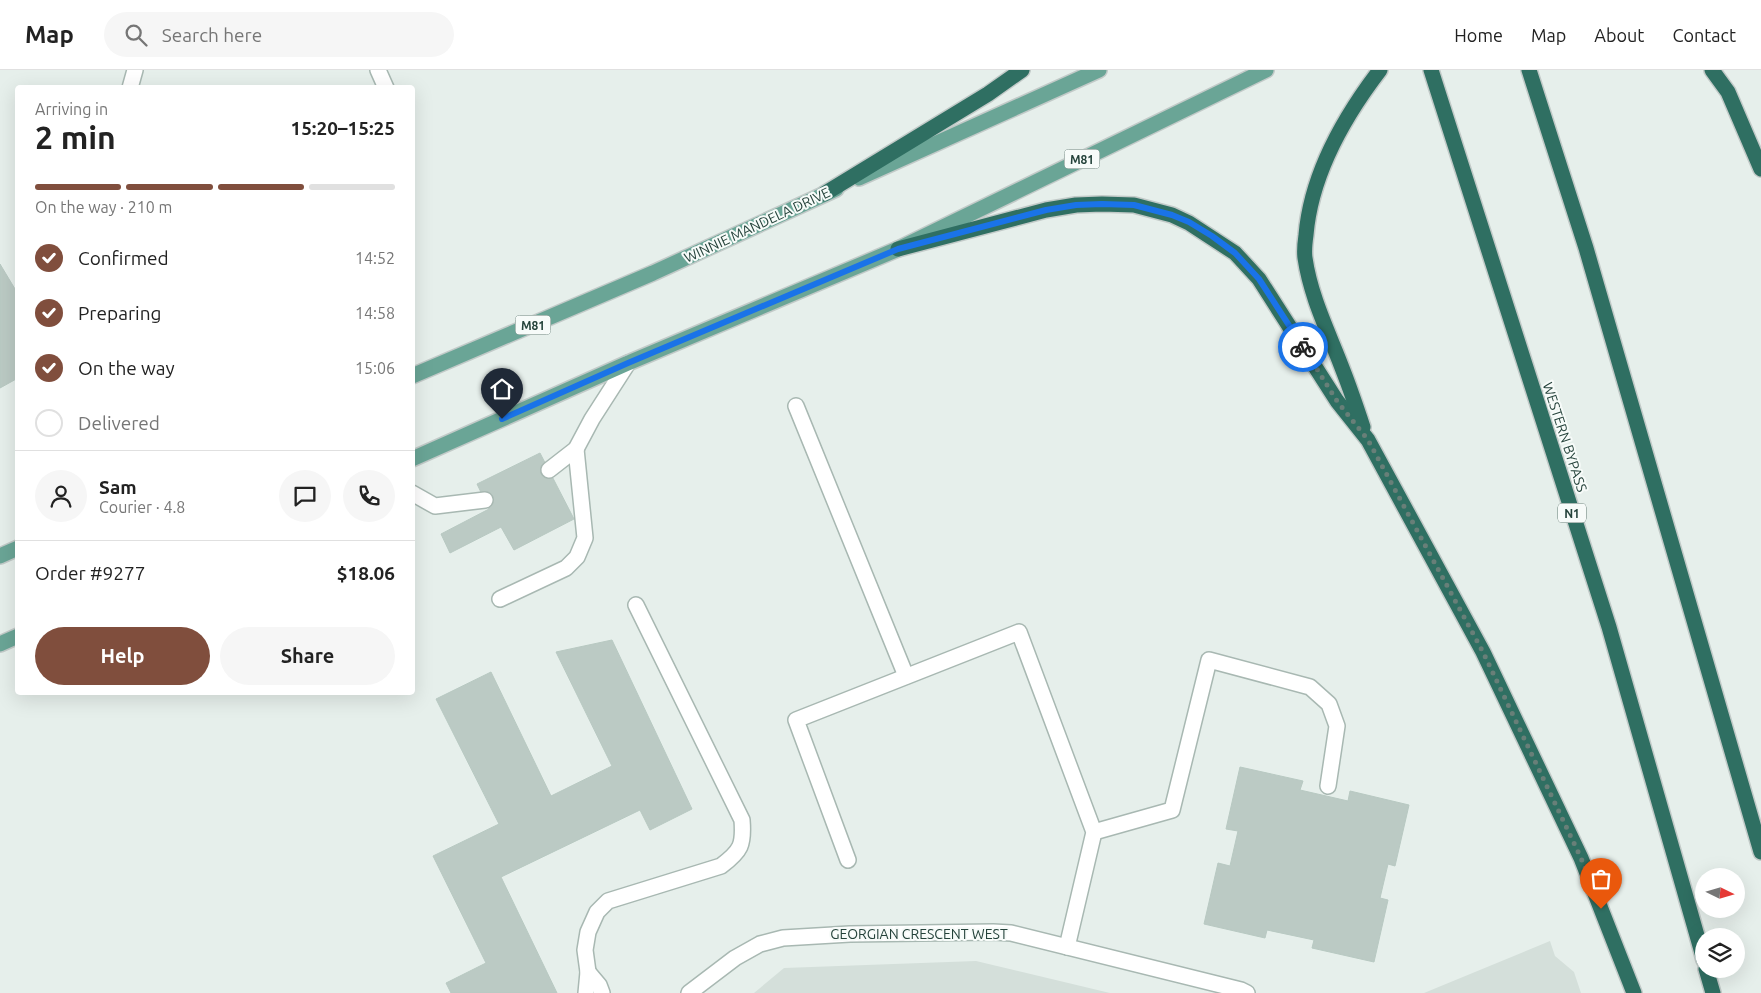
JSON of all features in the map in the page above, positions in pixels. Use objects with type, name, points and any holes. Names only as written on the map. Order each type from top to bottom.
[{"type":"highway","points":[[824,194],[988,94],[1022,70]]},
{"type":"highway","points":[[1380,70],[1341,128],[1318,184],[1307,223],[1304,256],[1313,296],[1368,440],[1483,652],[1581,858],[1634,993]]},
{"type":"highway","name":"WESTERN BYPASS","points":[[1431,70],[1608,627],[1695,929]]},
{"type":"highway","points":[[1529,70],[1586,248],[1761,852]]},
{"type":"highway","points":[[1712,70],[1728,92],[1761,169]]},
{"type":"highway","points":[[898,249],[1046,210],[1076,205],[1134,205],[1172,215],[1189,222],[1235,253],[1259,279],[1337,401],[1368,440]]},
{"type":"highway","points":[[1709,978],[1713,993]]},
{"type":"main road","name":"WINNIE MANDELA DRIVE","points":[[415,375],[653,274],[824,194],[1099,70]]},
{"type":"main road","name":"M81","points":[[415,458],[628,363],[898,249],[1266,70]]},
{"type":"main road","points":[[0,556],[15,549]]},
{"type":"main road","points":[[0,644],[15,637]]},
{"type":"street","points":[[131,85],[135,70]]},
{"type":"street","points":[[378,70],[385,85]]},
{"type":"street","points":[[549,470],[576,449],[592,419],[628,363]]},
{"type":"street","points":[[796,406],[906,676]]},
{"type":"street","points":[[500,599],[566,568],[577,557],[585,538],[576,449]]},
{"type":"street","points":[[415,495],[435,506],[485,500]]},
{"type":"street","points":[[586,993],[588,932],[597,912],[608,900],[721,866],[734,856],[744,839],[742,820],[636,605]]},
{"type":"street","points":[[848,860],[796,720],[1019,632],[1094,832],[1067,947]]},
{"type":"street","points":[[1094,832],[1172,810],[1208,660],[1310,687],[1329,704],[1336,726],[1328,786]]},
{"type":"street","name":"GEORGIAN CRESCENT WEST","points":[[689,993],[735,958],[760,944],[783,938],[850,934],[993,932],[1011,933],[1247,993]]},
{"type":"street","points":[[588,972],[599,985],[602,993]]},
{"type":"shaded area","points":[[1550,941],[1555,956],[1574,972],[1581,993],[1424,993]]},
{"type":"shaded area","points":[[976,961],[1110,993],[754,993],[784,968]]},
{"type":"building","points":[[0,264],[15,289],[15,380],[0,388]]},
{"type":"building","points":[[540,453],[574,519],[514,550],[501,527],[450,553],[441,534],[489,509],[477,484]]},
{"type":"building","points":[[612,640],[692,809],[650,830],[640,810],[501,877],[557,993],[451,993],[446,983],[486,963],[433,856],[499,824],[436,699],[491,672],[551,796],[612,766],[556,652]]},
{"type":"building","points":[[1240,767],[1303,781],[1300,790],[1348,801],[1350,791],[1409,805],[1395,866],[1388,864],[1380,898],[1388,900],[1374,962],[1312,948],[1314,940],[1267,930],[1265,938],[1204,924],[1218,863],[1230,866],[1238,831],[1226,829]]},
{"type":"way so far","points":[[1303,347],[1337,401],[1368,440],[1483,652],[1581,858],[1601,909]]},
{"type":"route","points":[[502,419],[628,363],[898,249],[1046,210],[1076,205],[1134,205],[1172,215],[1189,222],[1212,236],[1235,253],[1259,279],[1303,347]]}]
